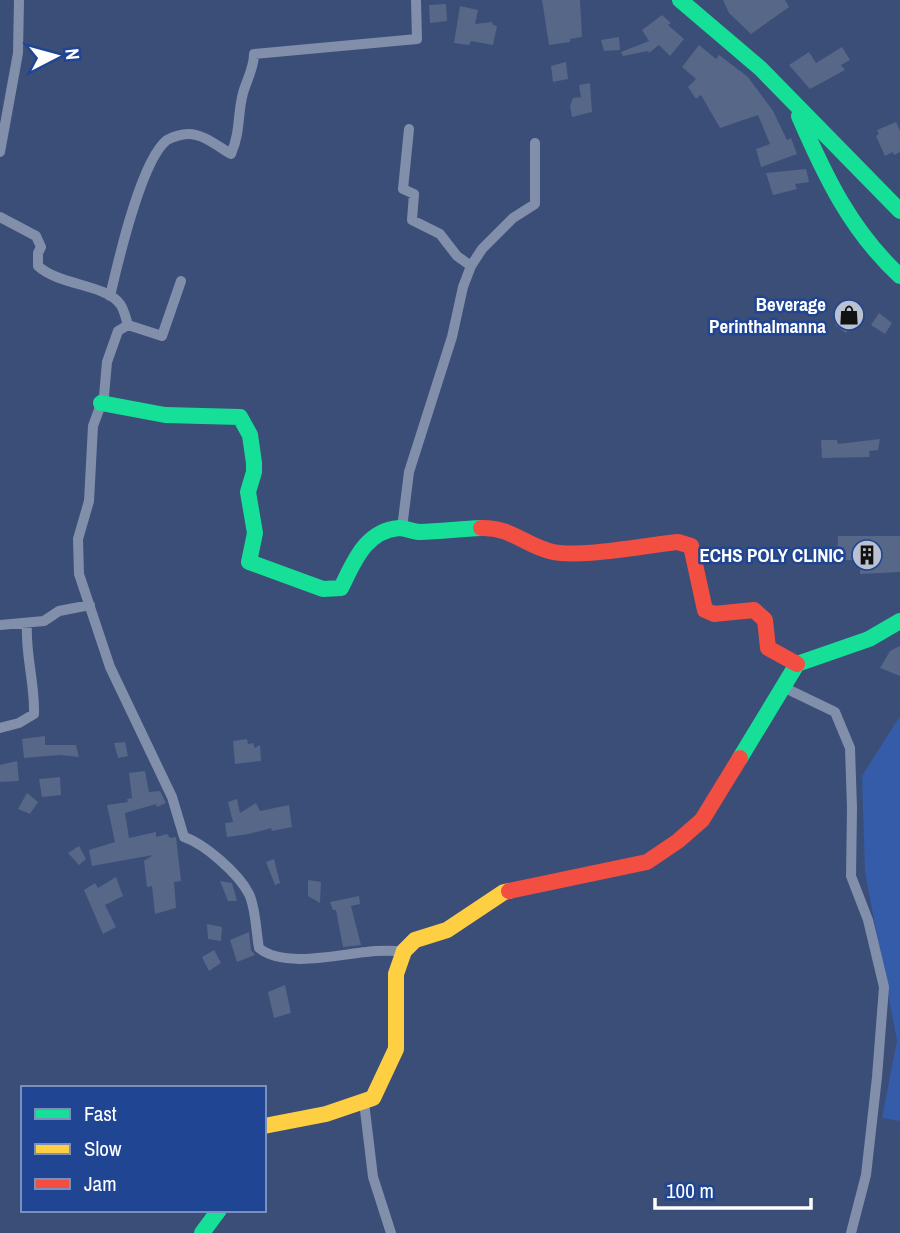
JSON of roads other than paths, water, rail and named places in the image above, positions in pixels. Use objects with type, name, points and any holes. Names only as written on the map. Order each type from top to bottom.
[{"type":"main road","points":[[680,0],[761,69],[900,211]]},
{"type":"main road","points":[[795,105],[823,171],[857,231],[881,261],[900,276]]},
{"type":"main road","points":[[101,402],[165,415],[240,417],[250,435],[254,463],[248,492],[255,533],[249,562],[323,589],[341,588],[359,552],[372,537],[388,530],[402,528],[416,532],[486,528],[506,530],[526,542],[552,552],[583,552],[678,542],[691,546],[705,610],[714,614],[754,610],[765,620],[768,648],[797,664]]},
{"type":"main road","points":[[266,1125],[339,1111],[373,1098],[396,1049],[397,974],[404,951],[415,940],[447,930],[504,892],[647,862],[678,841],[702,820],[797,664],[869,639],[900,621]]},
{"type":"main road","points":[[202,1233],[218,1212]]},
{"type":"street","points":[[0,152],[18,53],[19,0]]},
{"type":"street","points":[[110,296],[142,183],[157,152],[168,139],[186,134],[202,136],[231,154],[238,137],[243,94],[254,65],[254,54],[417,39],[416,0]]},
{"type":"street","points":[[409,129],[403,189],[414,194],[412,220],[440,234],[457,256],[471,266]]},
{"type":"street","points":[[402,528],[409,472],[452,337],[463,287],[471,266],[482,250],[513,218],[534,204],[535,143]]},
{"type":"street","points":[[0,217],[36,236],[41,247],[37,266],[48,275],[110,296],[120,304],[128,325]]},
{"type":"street","points":[[181,281],[162,336],[128,325],[118,331],[107,362],[101,402],[93,426],[89,501],[78,539],[79,574],[110,667],[172,797],[184,837],[197,841],[222,862],[250,896],[259,948],[267,955],[282,958],[404,951]]},
{"type":"street","points":[[0,625],[44,621],[59,611],[90,605]]},
{"type":"street","points":[[0,728],[19,723],[34,714],[35,694],[26,642],[27,623]]},
{"type":"street","points":[[783,687],[835,712],[850,748],[851,876],[868,920],[884,987],[866,1175],[851,1233]]},
{"type":"street","points":[[364,1102],[373,1177],[391,1233]]},
{"type":"place","name":"Beverage Perinthalmanna","points":[[849,315]]},
{"type":"place","name":"ECHS POLY CLINIC","points":[[867,555]]}]
